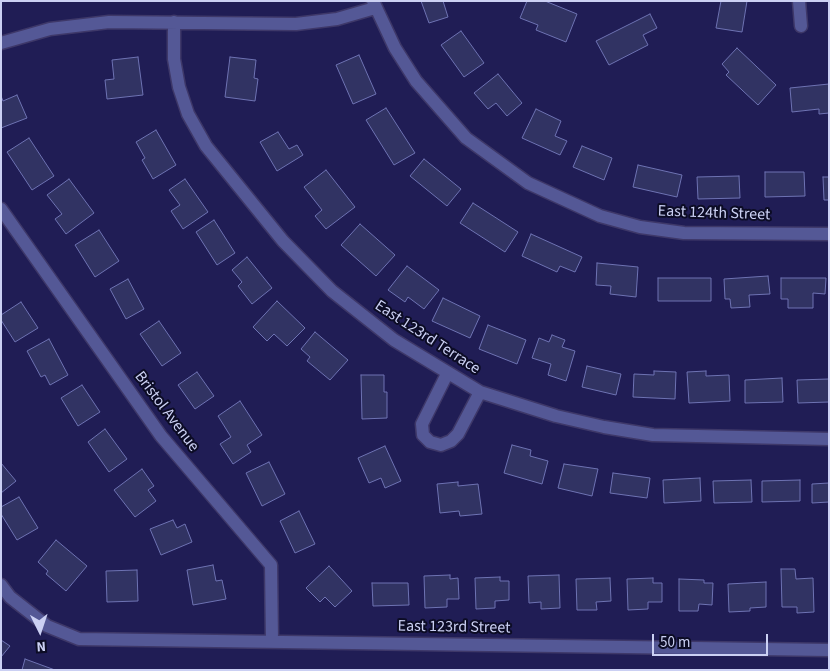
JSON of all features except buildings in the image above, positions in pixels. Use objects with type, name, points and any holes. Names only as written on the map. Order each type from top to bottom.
[{"type":"street","points":[[800,1],[802,26]]},
{"type":"street","points":[[1,42],[50,29],[109,22],[296,24],[337,19],[374,5]]},
{"type":"street","name":"East 124th Street","points":[[374,5],[395,48],[416,81],[466,138],[528,183],[600,216],[640,226],[684,233],[829,234]]},
{"type":"street","name":"East 123rd Terrace","points":[[174,22],[174,59],[178,87],[188,114],[206,146],[283,241],[332,291],[394,340],[447,374],[480,392],[556,416],[604,427],[653,435],[829,439]]},
{"type":"street","name":"Bristol Avenue","points":[[1,209],[161,436],[271,565],[272,641]]},
{"type":"street","points":[[447,374],[422,424],[423,435],[430,442],[441,445],[452,441],[458,434],[480,392]]},
{"type":"street","name":"East 123rd Street","points":[[1,585],[10,597],[47,626],[79,639],[829,650]]}]
